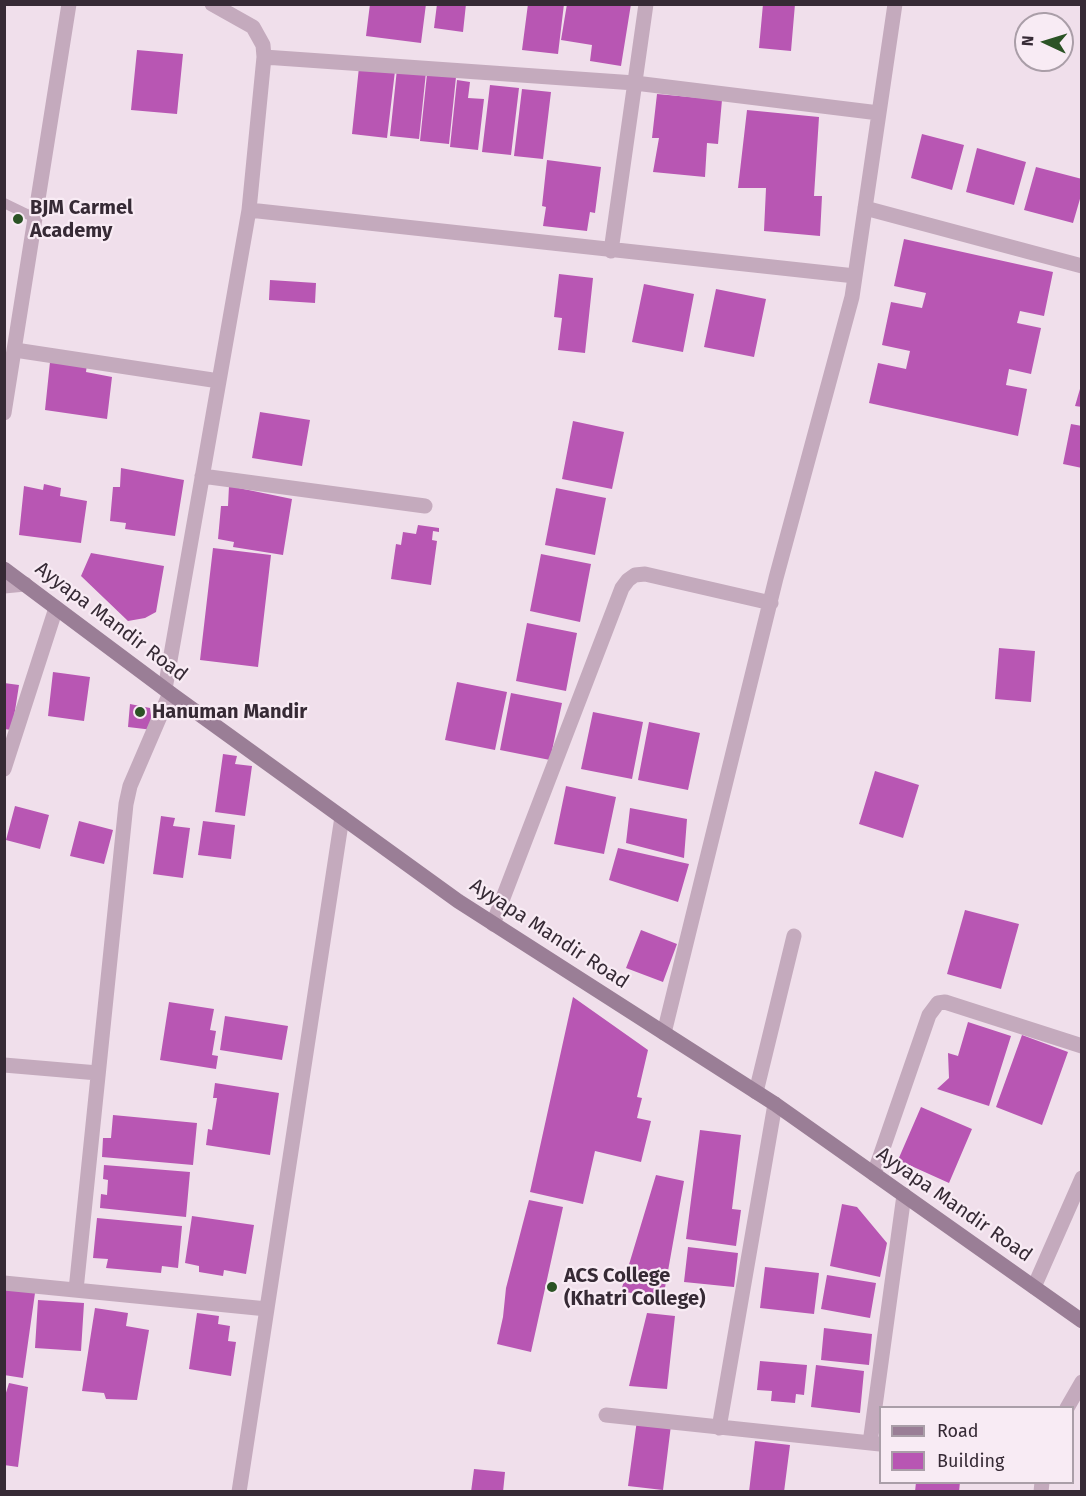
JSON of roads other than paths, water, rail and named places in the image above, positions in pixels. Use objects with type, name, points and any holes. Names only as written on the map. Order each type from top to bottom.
[{"type":"street","points":[[4,413],[69,4]]},
{"type":"street","points":[[76,1290],[126,804],[130,786],[167,691],[249,210],[264,57],[263,45],[253,27],[212,4]]},
{"type":"street","points":[[611,251],[646,4]]},
{"type":"street","points":[[664,1033],[771,603],[852,297],[895,4]]},
{"type":"street","points":[[264,57],[634,84],[879,113]]},
{"type":"street","points":[[865,208],[1082,266]]},
{"type":"street","points":[[249,210],[855,276]]},
{"type":"street","points":[[15,350],[219,381]]},
{"type":"street","points":[[202,476],[425,506]]},
{"type":"street","name":"Ayyapa Mandir Road","points":[[4,569],[167,691],[458,901],[775,1104],[1082,1321]]},
{"type":"street","points":[[493,924],[622,588],[628,580],[635,575],[645,574],[771,603]]},
{"type":"street","points":[[4,586],[24,584]]},
{"type":"street","points":[[4,769],[56,608]]},
{"type":"street","points":[[239,1491],[342,817]]},
{"type":"street","points":[[756,1092],[794,936]]},
{"type":"street","points":[[874,1174],[929,1015],[938,1003],[945,1002],[1082,1046]]},
{"type":"street","points":[[4,1065],[98,1073]]},
{"type":"street","points":[[719,1428],[775,1104]]},
{"type":"street","points":[[1034,1287],[1082,1178]]},
{"type":"street","points":[[879,1406],[904,1195]]},
{"type":"street","points":[[4,1282],[267,1309]]},
{"type":"street","points":[[1068,1406],[1082,1382]]},
{"type":"street","points":[[606,1415],[875,1443],[879,1409]]},
{"type":"lane","points":[[4,203],[35,218]]},
{"type":"place","name":"BJM Carmel Academy","points":[[18,219]]},
{"type":"place","name":"Hanuman Mandir","points":[[140,712]]},
{"type":"place","name":"ACS College (Khatri College)","points":[[552,1287]]}]
